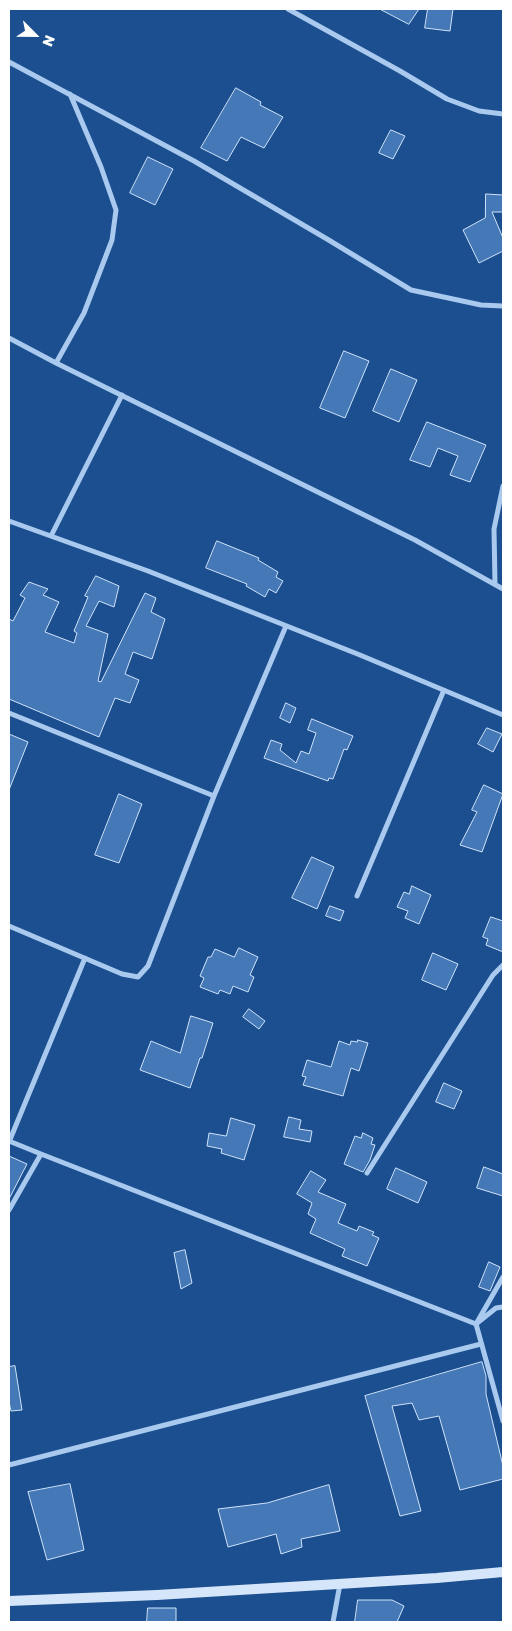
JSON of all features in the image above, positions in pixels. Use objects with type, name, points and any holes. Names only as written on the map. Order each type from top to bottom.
[{"type":"main road","points":[[9,1601],[157,1595],[436,1578],[503,1572]]},
{"type":"street","points":[[288,9],[447,99],[479,111],[503,114]]},
{"type":"street","points":[[9,62],[194,161],[411,290],[481,305],[503,306]]},
{"type":"street","points":[[56,363],[88,304],[112,240],[116,210],[101,167],[70,93]]},
{"type":"street","points":[[9,338],[415,540],[503,588]]},
{"type":"street","points":[[51,536],[122,395]]},
{"type":"street","points":[[495,584],[494,529],[503,486]]},
{"type":"street","points":[[9,521],[148,571],[503,715]]},
{"type":"street","points":[[9,926],[122,974],[138,977],[148,966],[214,796],[286,626]]},
{"type":"street","points":[[357,896],[444,690]]},
{"type":"street","points":[[9,714],[214,796]]},
{"type":"street","points":[[85,958],[9,1141],[476,1324]]},
{"type":"street","points":[[367,1173],[493,975],[503,965]]},
{"type":"street","points":[[9,1210],[41,1154]]},
{"type":"street","points":[[503,1277],[476,1324],[503,1421]]},
{"type":"street","points":[[476,1324],[496,1308],[503,1307]]},
{"type":"street","points":[[9,1465],[481,1344]]},
{"type":"street","points":[[333,1622],[340,1583]]},
{"type":"building","points":[[380,9],[419,9],[409,24]]},
{"type":"building","points":[[428,9],[453,9],[450,31],[425,28]]},
{"type":"building","points":[[236,88],[261,102],[260,105],[283,117],[264,148],[241,137],[227,161],[201,148]]},
{"type":"building","points":[[391,130],[405,136],[393,159],[379,153]]},
{"type":"building","points":[[148,157],[173,169],[155,205],[130,193]]},
{"type":"building","points":[[486,194],[503,195],[503,212],[492,212],[503,238],[503,251],[479,263],[463,230],[485,218]]},
{"type":"building","points":[[344,351],[369,361],[345,418],[320,408]]},
{"type":"building","points":[[391,369],[417,380],[399,422],[373,411]]},
{"type":"building","points":[[427,422],[486,445],[470,482],[450,475],[458,456],[438,448],[430,467],[410,460]]},
{"type":"building","points":[[217,541],[259,558],[258,560],[278,572],[276,577],[283,581],[276,593],[269,589],[265,597],[246,586],[247,584],[206,568]]},
{"type":"building","points":[[96,576],[119,586],[114,607],[99,601],[86,626],[108,634],[98,681],[101,682],[145,593],[156,598],[151,612],[165,619],[152,659],[133,652],[125,674],[139,680],[130,703],[115,698],[99,737],[9,699],[9,619],[13,621],[25,598],[20,595],[29,582],[48,589],[43,595],[59,602],[45,632],[74,643],[77,633],[74,631],[88,597],[85,596]]},
{"type":"building","points":[[286,703],[296,708],[290,723],[280,718]]},
{"type":"building","points":[[312,719],[353,736],[347,750],[344,749],[333,779],[329,778],[328,781],[264,758],[271,740],[282,744],[280,750],[296,763],[301,751],[309,754],[316,733],[308,730]]},
{"type":"building","points":[[487,728],[502,734],[493,752],[478,744]]},
{"type":"building","points":[[9,734],[28,742],[9,790]]},
{"type":"building","points":[[484,785],[503,794],[482,852],[460,845],[477,812],[472,810]]},
{"type":"building","points":[[119,794],[142,804],[119,863],[95,855]]},
{"type":"building","points":[[312,857],[334,867],[317,909],[292,898]]},
{"type":"building","points":[[412,886],[431,895],[419,924],[405,918],[408,911],[397,907],[404,892],[409,894]]},
{"type":"building","points":[[330,906],[344,911],[340,921],[326,916]]},
{"type":"building","points":[[491,917],[503,921],[503,952],[486,945],[488,939],[483,937]]},
{"type":"building","points":[[239,948],[258,957],[250,975],[254,977],[248,992],[233,986],[230,994],[220,990],[218,994],[200,987],[204,978],[200,976],[208,957],[211,957],[215,949],[234,957]]},
{"type":"building","points":[[433,953],[458,964],[446,990],[422,980]]},
{"type":"building","points":[[249,1009],[265,1021],[259,1029],[243,1017]]},
{"type":"building","points":[[191,1016],[213,1023],[190,1088],[140,1070],[151,1041],[180,1053]]},
{"type":"building","points":[[358,1040],[368,1043],[359,1071],[351,1068],[343,1096],[303,1085],[306,1077],[302,1076],[307,1060],[331,1067],[339,1041],[350,1045],[351,1041],[357,1042]]},
{"type":"building","points":[[444,1083],[462,1091],[454,1109],[436,1102]]},
{"type":"building","points":[[289,1117],[301,1120],[299,1129],[312,1131],[310,1142],[284,1137]]},
{"type":"building","points":[[231,1118],[255,1125],[244,1160],[221,1153],[222,1149],[207,1146],[209,1133],[226,1136]]},
{"type":"building","points":[[363,1133],[373,1138],[371,1144],[375,1145],[370,1160],[363,1172],[344,1164],[355,1136],[361,1138]]},
{"type":"building","points":[[9,1156],[27,1164],[9,1199]]},
{"type":"building","points":[[484,1167],[503,1174],[503,1196],[477,1188]]},
{"type":"building","points":[[396,1168],[427,1182],[418,1203],[387,1189]]},
{"type":"building","points":[[311,1171],[326,1180],[318,1192],[346,1204],[338,1223],[357,1231],[359,1226],[374,1232],[372,1235],[379,1238],[367,1266],[342,1256],[345,1249],[310,1233],[316,1219],[308,1214],[312,1203],[297,1194]]},
{"type":"building","points":[[185,1250],[192,1283],[181,1289],[174,1253]]},
{"type":"building","points":[[489,1262],[500,1267],[490,1291],[479,1287]]},
{"type":"building","points":[[482,1362],[486,1376],[486,1394],[503,1466],[503,1479],[460,1490],[439,1416],[419,1420],[412,1403],[392,1406],[421,1511],[400,1516],[365,1396]]},
{"type":"building","points":[[15,1366],[22,1410],[11,1411],[9,1402],[9,1367]]},
{"type":"building","points":[[70,1484],[84,1550],[47,1560],[28,1492]]},
{"type":"building","points":[[329,1485],[340,1531],[301,1539],[302,1547],[281,1554],[276,1534],[228,1547],[218,1509],[267,1503]]},
{"type":"building","points":[[358,1600],[392,1600],[404,1606],[397,1622],[355,1622]]},
{"type":"building","points":[[148,1608],[176,1608],[176,1622],[147,1622]]}]
